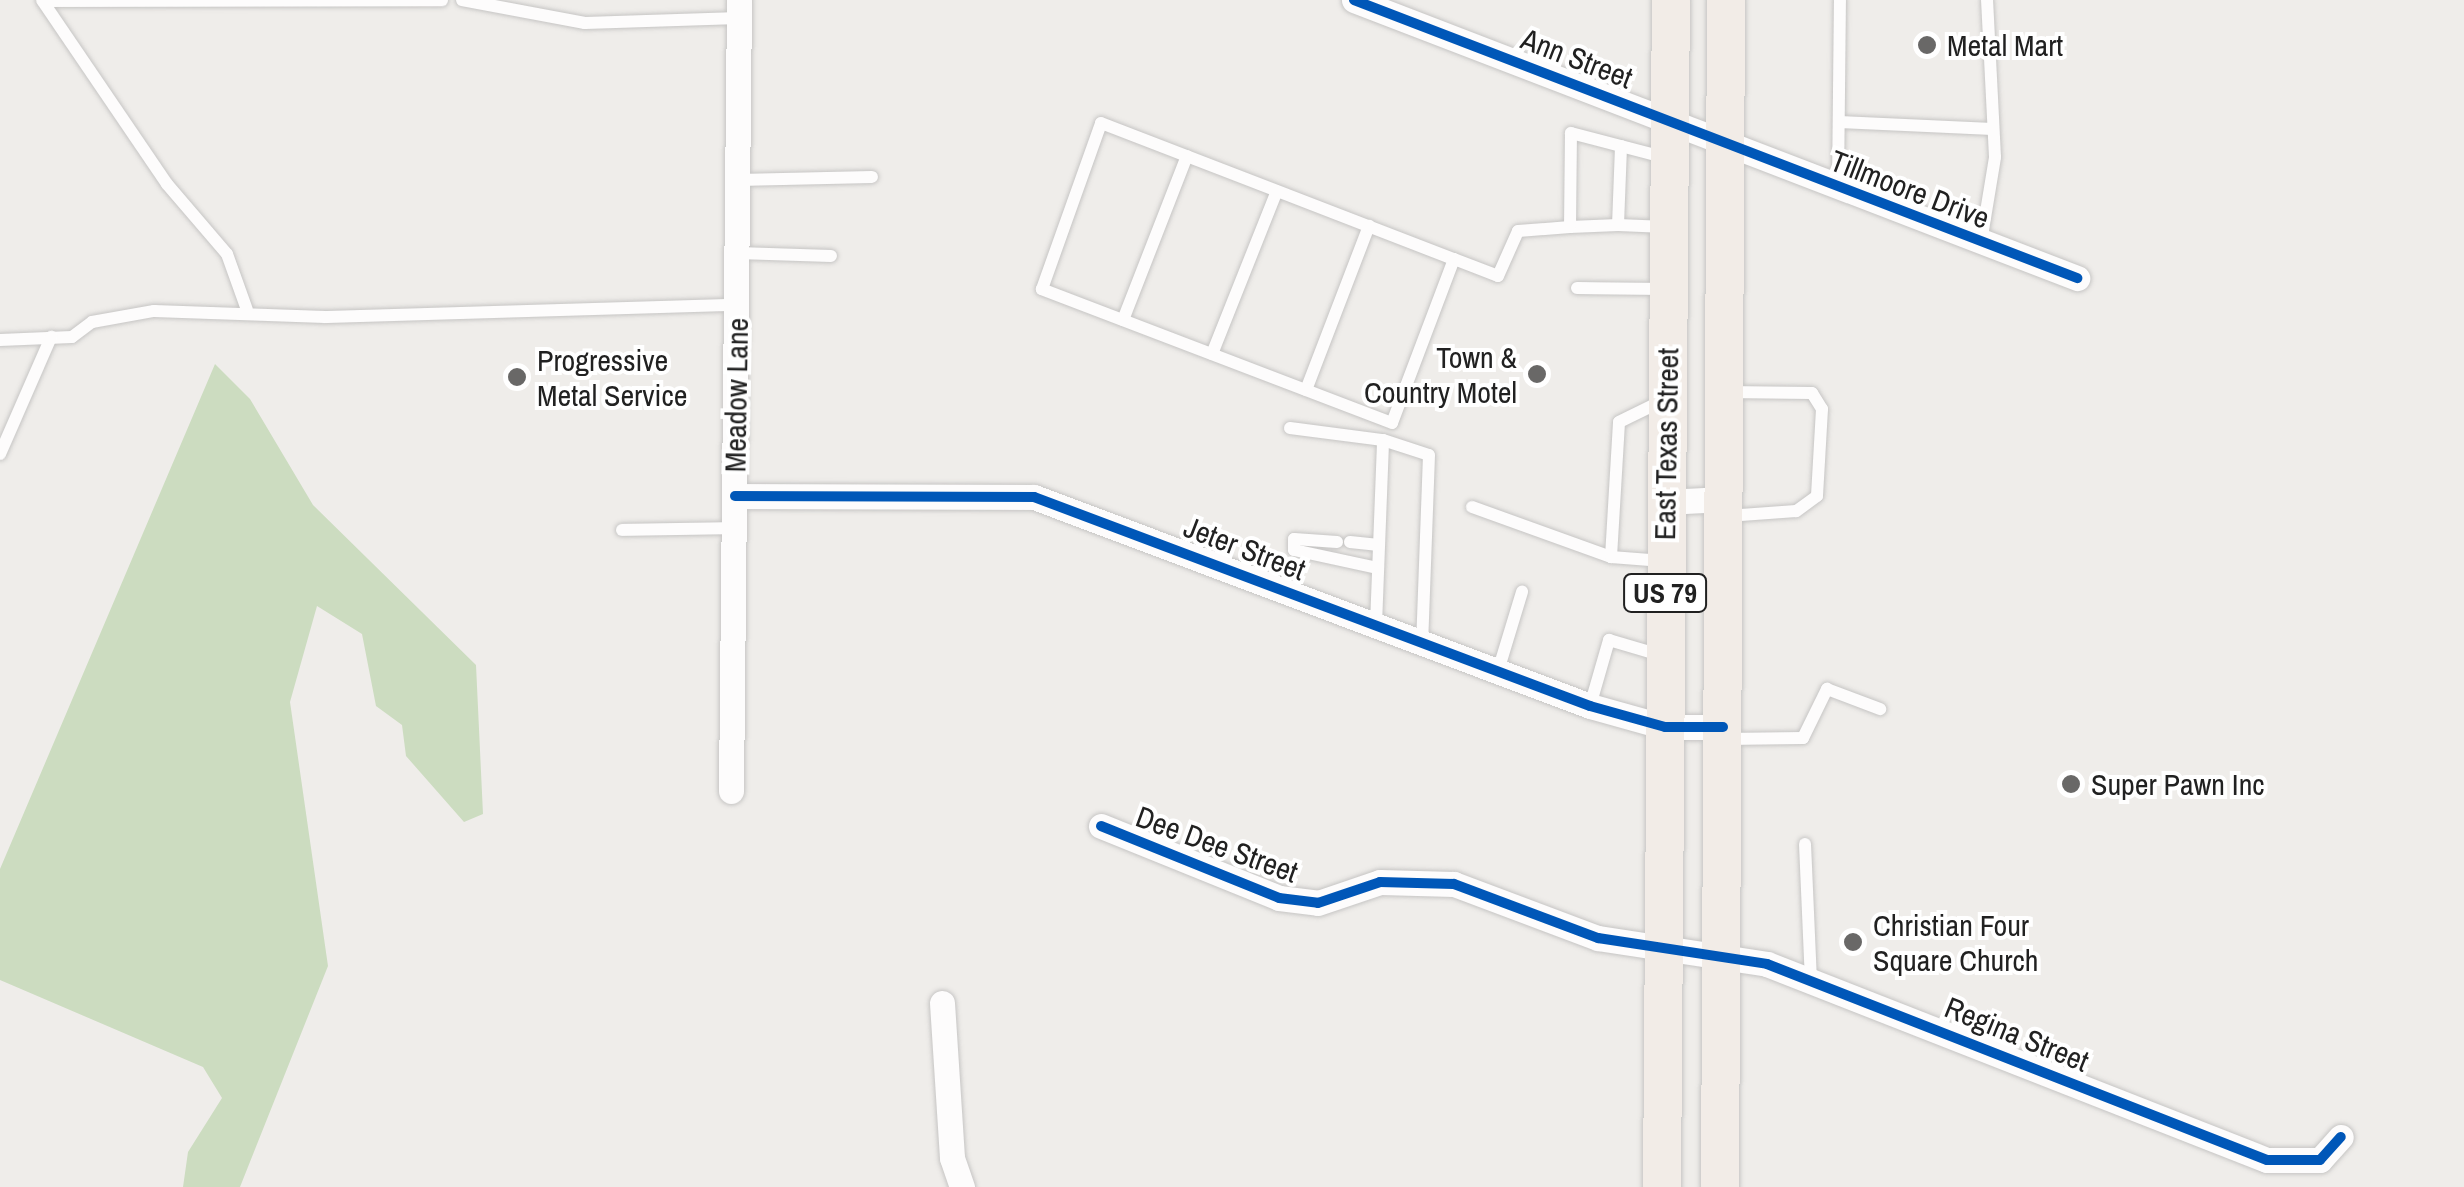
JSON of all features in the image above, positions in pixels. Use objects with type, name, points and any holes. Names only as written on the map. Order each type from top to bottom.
[{"type":"main road","name":"East Texas Street","points":[[1662,1187],[1671,0]]},
{"type":"main road","name":"East Texas Street","points":[[1720,1187],[1726,0]]},
{"type":"street","name":"Ann Street","points":[[1354,0],[1725,144]]},
{"type":"street","name":"Meadow Lane","points":[[731,791],[739,9]]},
{"type":"street","name":"Tillmoore Drive","points":[[1725,144],[2077,278]]},
{"type":"street","name":"Jeter Street","points":[[735,496],[1034,497],[1590,706],[1665,727],[1723,733]]},
{"type":"street","points":[[1665,502],[1724,507]]},
{"type":"street","name":"Dee Dee Street","points":[[1100,826],[1279,898],[1318,902],[1380,882],[1428,880],[1454,884],[1598,938],[1663,946]]},
{"type":"street","name":"Regina Street","points":[[1663,946],[1722,952],[1810,978],[2268,1160],[2320,1160],[2341,1137]]},
{"type":"street","points":[[942,1003],[952,1158],[962,1187]]},
{"type":"lane","points":[[42,0],[442,0]]},
{"type":"lane","points":[[42,0],[167,184],[227,254],[247,310]]},
{"type":"lane","points":[[462,0],[585,23],[739,9]]},
{"type":"lane","points":[[1838,189],[1840,0]]},
{"type":"lane","points":[[1981,242],[1994,171],[1987,0]]},
{"type":"lane","points":[[1840,122],[1992,129]]},
{"type":"lane","points":[[1454,259],[1392,423],[1042,289],[1101,123],[1369,226],[1454,259],[1502,278],[1518,231],[1618,225],[1668,228]]},
{"type":"lane","points":[[1570,227],[1571,132],[1669,159]]},
{"type":"lane","points":[[1618,225],[1621,146]]},
{"type":"lane","points":[[1123,320],[1187,156]]},
{"type":"lane","points":[[738,180],[872,178]]},
{"type":"lane","points":[[1212,354],[1277,191]]},
{"type":"lane","points":[[1306,390],[1369,226]]},
{"type":"lane","points":[[738,252],[831,256]]},
{"type":"lane","points":[[1577,288],[1668,290]]},
{"type":"lane","points":[[0,340],[51,338],[154,311],[247,310],[325,317],[738,304]]},
{"type":"lane","points":[[0,454],[51,338]]},
{"type":"lane","points":[[1724,507],[1778,514],[1809,505],[1820,482],[1822,408],[1812,393],[1725,392]]},
{"type":"lane","points":[[1611,557],[1618,422],[1666,399]]},
{"type":"lane","points":[[1290,428],[1382,440],[1429,456],[1422,642]]},
{"type":"lane","points":[[1376,624],[1382,440]]},
{"type":"lane","points":[[1472,507],[1611,557],[1665,561]]},
{"type":"lane","points":[[622,530],[734,528]]},
{"type":"lane","points":[[1378,568],[1294,550],[1294,539],[1379,545]]},
{"type":"lane","points":[[1498,671],[1522,592]]},
{"type":"lane","points":[[1590,706],[1610,640],[1664,656]]},
{"type":"lane","points":[[1723,733],[1804,738],[1827,689],[1880,709]]},
{"type":"lane","points":[[1804,844],[1810,978]]},
{"type":"green space","points":[[215,364],[250,399],[313,505],[476,665],[483,814],[464,822],[406,756],[402,725],[376,706],[362,634],[317,606],[290,702],[328,966],[240,1187],[183,1187],[188,1152],[222,1098],[203,1067],[0,980],[0,869]]},
{"type":"cycle path","points":[[1354,0],[2077,278]]},
{"type":"cycle path","points":[[735,496],[1034,497],[1590,706],[1665,727],[1723,727]]},
{"type":"cycle path","points":[[1101,826],[1279,898],[1318,903],[1380,882],[1454,884],[1598,938],[1767,964],[2267,1160],[2320,1160],[2341,1137]]},
{"type":"place","name":"Metal Mart","points":[[1927,45]]},
{"type":"place","name":"Town & Country Motel","points":[[1537,374]]},
{"type":"place","name":"Progressive Metal Service","points":[[517,377]]},
{"type":"place","name":"Super Pawn Inc","points":[[2071,784]]},
{"type":"place","name":"Christian Four Square Church","points":[[1853,942]]}]
